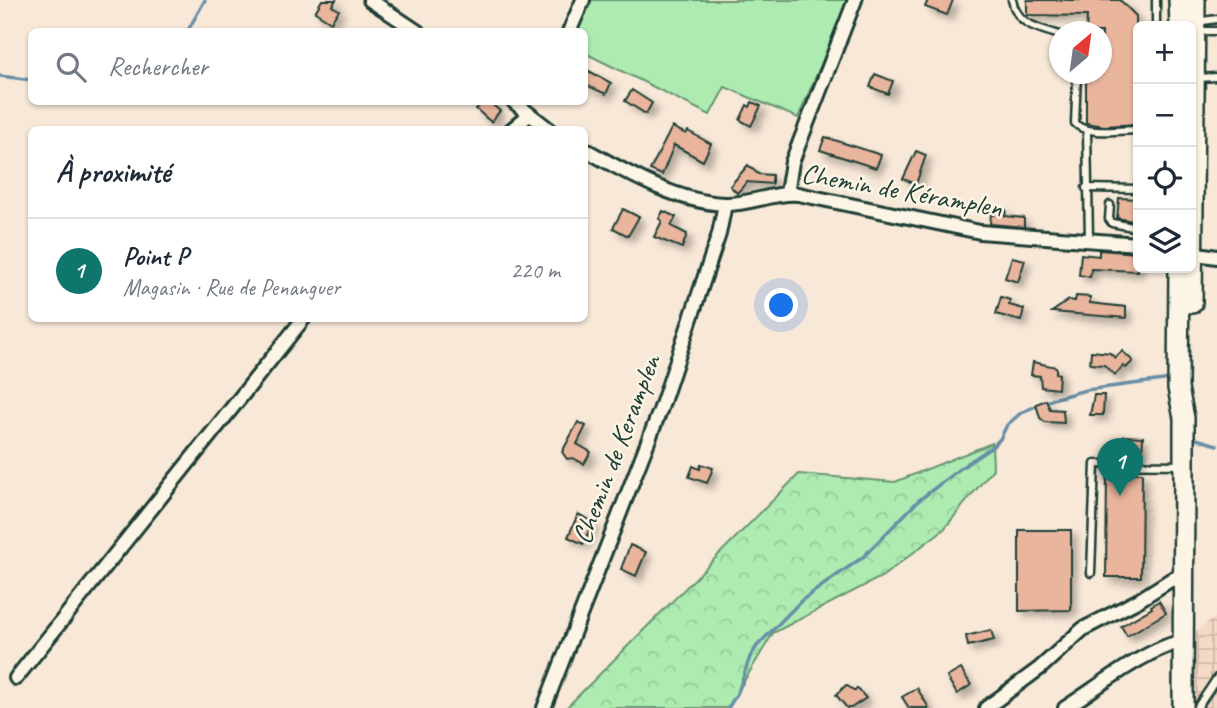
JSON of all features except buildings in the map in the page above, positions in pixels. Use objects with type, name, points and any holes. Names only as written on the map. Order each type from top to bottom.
[{"type":"main road","points":[[1179,0],[1185,21]]},
{"type":"main road","points":[[1191,21],[1195,0]]},
{"type":"main road","points":[[1192,84],[1192,210]]},
{"type":"main road","points":[[1179,273],[1178,388],[1184,418],[1184,708]]},
{"type":"main road","points":[[1184,418],[1190,389],[1192,273]]},
{"type":"street","points":[[370,0],[412,28]]},
{"type":"street","points":[[571,28],[583,0]]},
{"type":"street","points":[[787,193],[792,162],[855,0]]},
{"type":"street","points":[[513,126],[523,106],[546,126]]},
{"type":"street","name":"Chemin de Kéramplen","points":[[588,151],[664,188],[696,199],[725,204],[787,193],[980,232],[1133,244]]},
{"type":"street","name":"Chemin de Keramplen","points":[[544,708],[652,433],[719,234],[725,204]]},
{"type":"street","points":[[1196,254],[1217,257]]},
{"type":"street","points":[[16,678],[301,322]]},
{"type":"street","points":[[986,708],[1040,668],[1083,629],[1139,600],[1172,579],[1184,575]]},
{"type":"street","points":[[1065,708],[1153,653],[1184,641]]},
{"type":"lane","points":[[1012,0],[1015,14],[1036,28],[1049,32]]},
{"type":"lane","points":[[1156,0],[1156,21]]},
{"type":"lane","points":[[1196,30],[1217,19]]},
{"type":"lane","points":[[1196,32],[1217,30]]},
{"type":"lane","points":[[1196,78],[1217,77]]},
{"type":"lane","points":[[1077,84],[1075,123],[1081,130],[1133,130]]},
{"type":"lane","points":[[1087,131],[1089,240]]},
{"type":"lane","points":[[1086,188],[1133,190]]},
{"type":"lane","points":[[1110,205],[1109,219],[1112,223],[1133,227]]},
{"type":"lane","points":[[1091,573],[1095,464],[1184,465]]},
{"type":"lane","points":[[1198,708],[1217,678]]},
{"type":"shaded area","points":[[1217,616],[1217,708],[1195,708],[1194,633]]},
{"type":"green space","points":[[589,0],[849,0],[798,118],[725,87],[710,115],[588,54],[588,28],[578,28]]},
{"type":"green space","points":[[992,443],[993,469],[944,529],[883,576],[773,633],[728,708],[566,708],[799,474],[895,482]]},
{"type":"waterway","points":[[189,28],[205,0]]},
{"type":"waterway","points":[[0,76],[28,80]]},
{"type":"waterway","points":[[728,708],[738,692],[750,657],[757,646],[802,600],[863,557],[918,501],[992,447],[1000,439],[1007,425],[1022,412],[1056,398],[1086,390],[1171,379]]},
{"type":"waterway","points":[[1193,438],[1217,445]]},
{"type":"place","name":"Point P","points":[[1120,496]]}]
